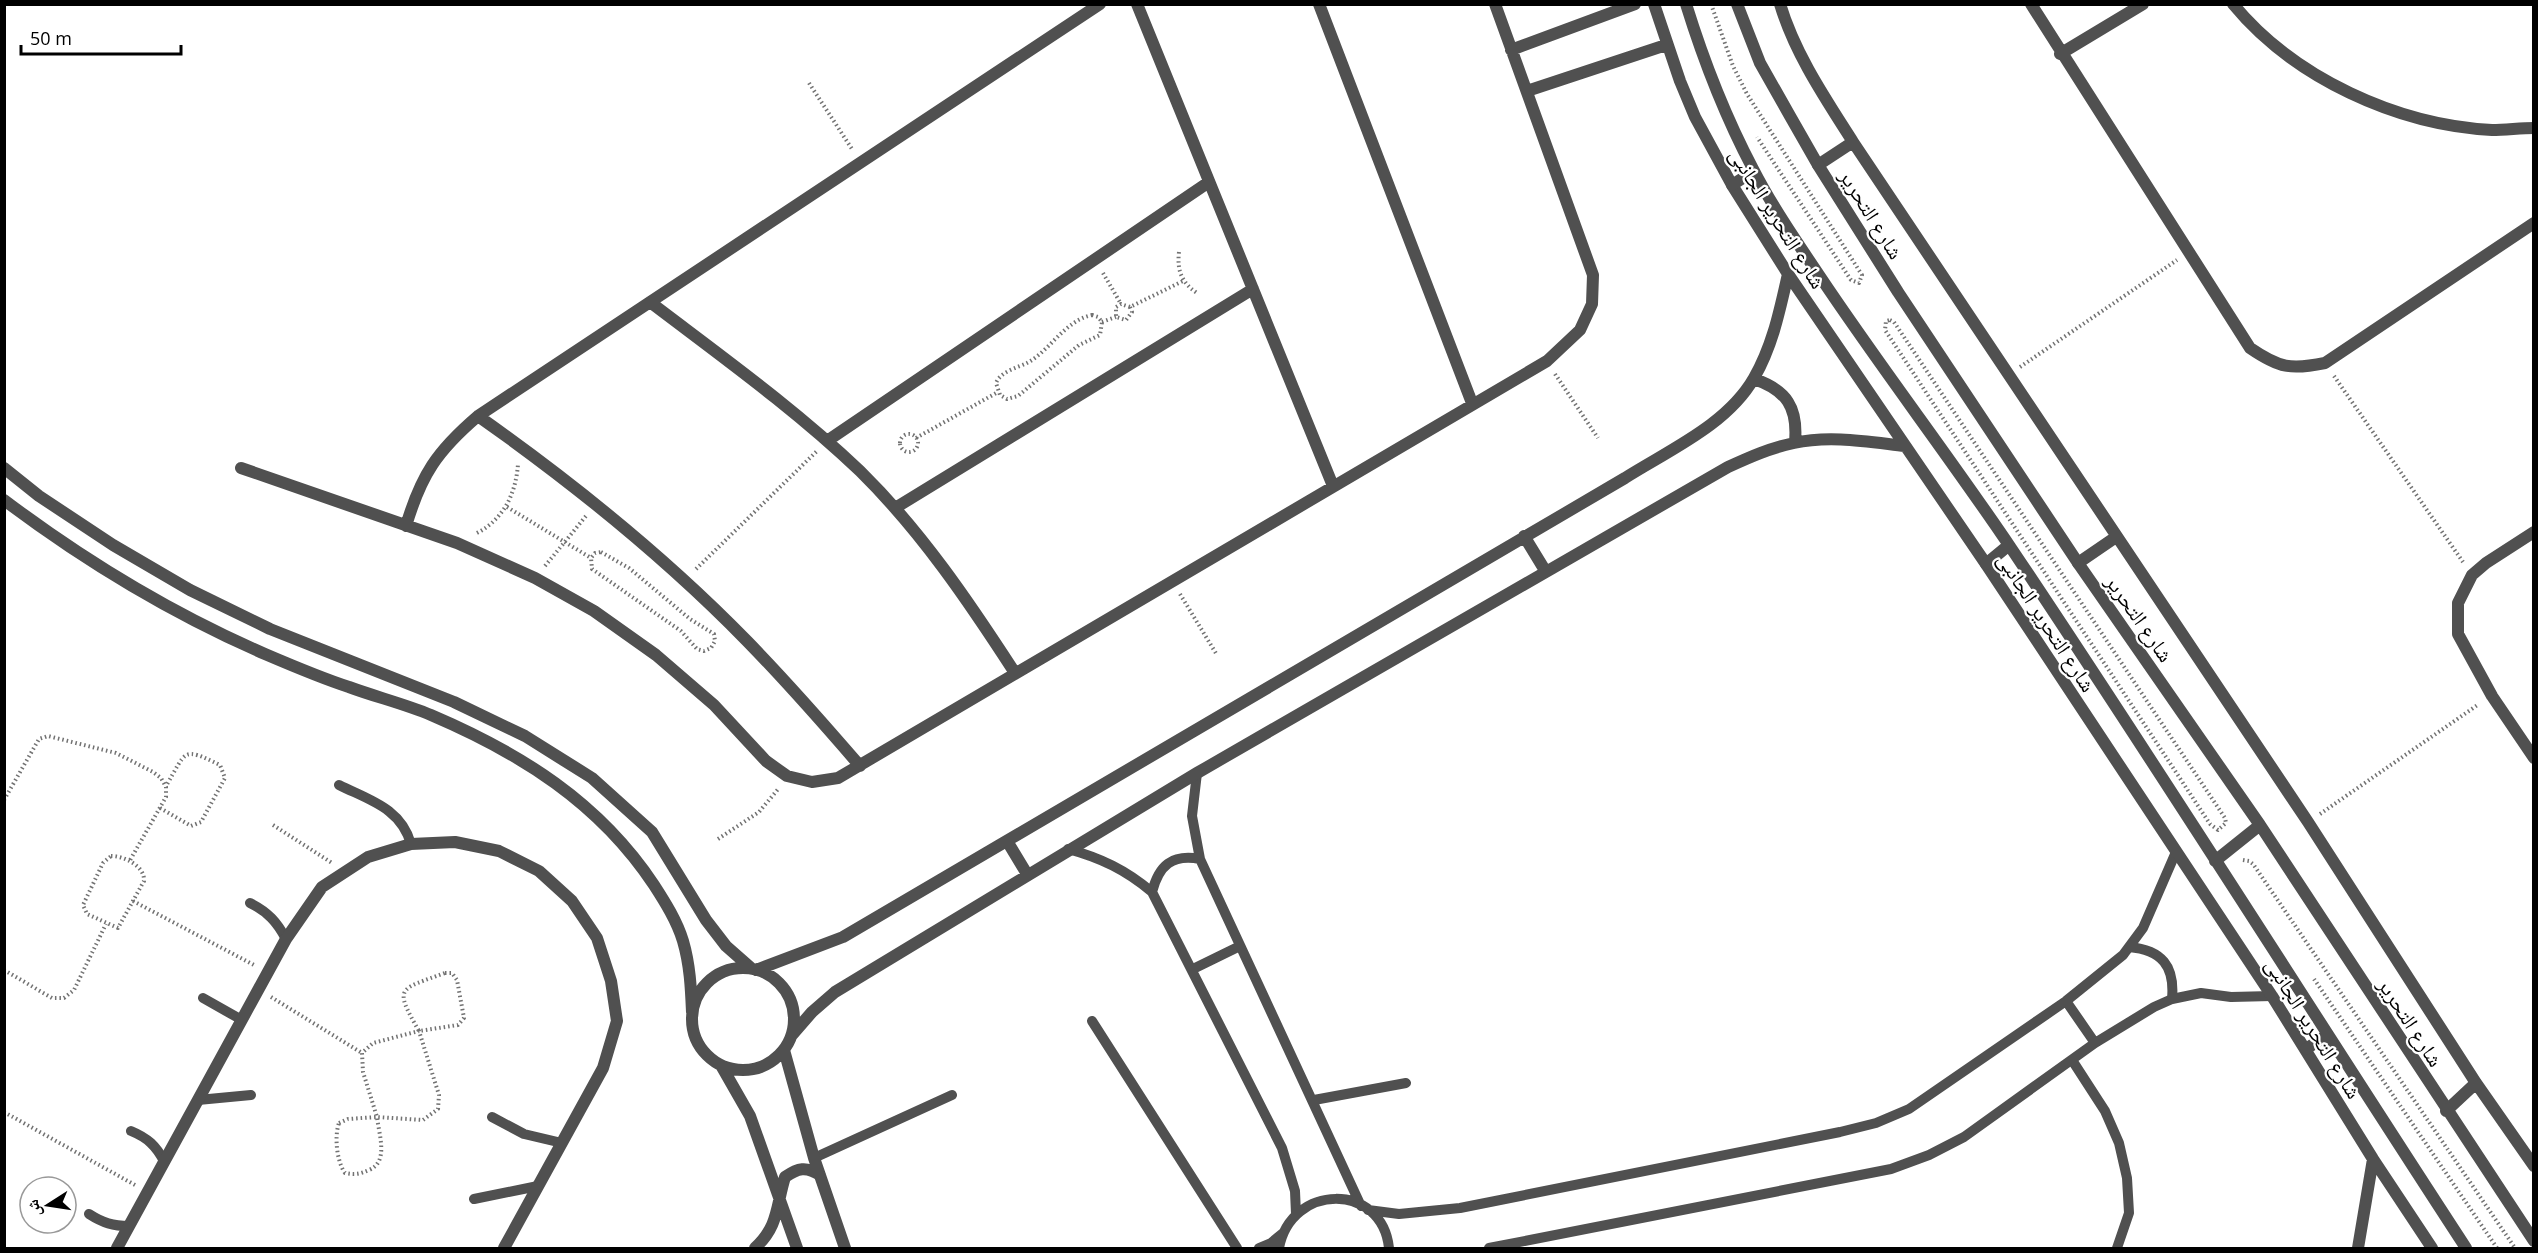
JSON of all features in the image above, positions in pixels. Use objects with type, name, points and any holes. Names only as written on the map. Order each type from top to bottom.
[{"type":"street","points":[[406,526],[416,494],[431,464],[452,438],[478,416],[1100,4]]},
{"type":"street","points":[[1137,4],[1333,486]]},
{"type":"street","points":[[1319,4],[1472,403]]},
{"type":"street","points":[[241,468],[457,543],[535,578],[594,611],[656,655],[714,705],[766,761],[787,776],[812,782],[838,778],[1171,580],[1547,361],[1580,330],[1592,304],[1593,275],[1495,4]]},
{"type":"street","points":[[1511,50],[1635,4]]},
{"type":"street","name":"شارع التحرير الجانبى","points":[[1654,4],[1666,45],[1695,117],[1732,184],[1788,274],[1986,564],[2272,996],[2373,1159],[2432,1248]]},
{"type":"street","points":[[1686,4],[1701,53],[1724,110],[1754,171],[1791,233],[1852,325],[2009,545],[2466,1248]]},
{"type":"street","name":"شارع التحرير","points":[[1737,4],[1760,63],[1818,165],[1905,301],[2078,563],[2260,825],[2446,1111],[2534,1241]]},
{"type":"street","points":[[1780,4],[1793,40],[1852,142],[2308,822],[2476,1083],[2534,1166]]},
{"type":"street","points":[[2031,4],[2060,54],[2250,348],[2272,363],[2299,369],[2325,363],[2534,223]]},
{"type":"street","points":[[2060,54],[2143,4]]},
{"type":"street","points":[[2233,4],[2247,21],[2300,64],[2360,98],[2424,120],[2492,130],[2534,128]]},
{"type":"street","points":[[1527,92],[1666,45]]},
{"type":"street","points":[[1818,165],[1852,142]]},
{"type":"street","points":[[1732,184],[1754,171]]},
{"type":"street","points":[[827,441],[1209,183]]},
{"type":"street","points":[[692,1012],[697,997],[712,978],[735,969],[754,969],[843,938],[1704,429],[1732,406],[1754,379],[1774,334],[1788,274]]},
{"type":"street","points":[[895,508],[1253,289]]},
{"type":"street","points":[[650,302],[827,441],[895,508],[961,590],[1015,674]]},
{"type":"street","points":[[1754,379],[1770,384],[1788,402],[1797,425],[1795,442]]},
{"type":"street","points":[[478,416],[597,504],[684,580],[768,663],[860,766]]},
{"type":"street","points":[[722,1067],[745,1071],[767,1065],[784,1050],[792,1035],[812,1012],[835,992],[1197,773],[1728,467],[1761,452],[1795,442],[1845,440],[1905,446]]},
{"type":"street","points":[[4,468],[39,496],[113,545],[190,590],[270,628],[454,702],[525,736],[592,778],[652,832],[706,920],[726,946],[754,969],[771,976],[783,988],[791,1002],[794,1019],[792,1035]]},
{"type":"street","points":[[4,500],[35,524],[109,572],[185,615],[264,654],[346,686],[429,714],[501,747],[581,801],[634,855],[668,906],[682,939],[690,976],[694,1034],[704,1053],[722,1067],[750,1116],[796,1248]]},
{"type":"street","points":[[2534,532],[2486,563],[2472,575],[2458,603],[2458,634],[2492,696],[2534,758]]},
{"type":"street","points":[[1524,536],[1546,572]]},
{"type":"street","points":[[2078,563],[2116,537]]},
{"type":"street","points":[[1986,564],[2009,545]]},
{"type":"street","points":[[2215,861],[2260,825]]},
{"type":"street","points":[[1007,841],[1027,874]]},
{"type":"street","points":[[117,1248],[286,939],[322,887],[368,857],[411,844],[455,842],[499,851],[539,871],[572,901],[597,938],[611,981],[617,1021],[603,1068],[504,1248]]},
{"type":"street","points":[[2306,1049],[2327,1035]]},
{"type":"street","points":[[784,1050],[814,1158],[845,1248]]},
{"type":"street","points":[[2446,1111],[2476,1083]]},
{"type":"street","points":[[2358,1248],[2373,1159]]},
{"type":"street","points":[[755,1248],[772,1229],[785,1177],[796,1169],[810,1168],[820,1175]]},
{"type":"lane","points":[[1197,773],[1192,816],[1200,859],[1365,1208],[1384,1231],[1389,1248]]},
{"type":"lane","points":[[339,785],[397,816],[407,829],[411,844]]},
{"type":"lane","points":[[1068,849],[1113,864],[1133,876],[1152,892],[1282,1148],[1295,1191],[1296,1214]]},
{"type":"lane","points":[[1259,1248],[1271,1243],[1283,1233],[1296,1214],[1321,1200],[1335,1198],[1365,1208],[1398,1214],[1460,1208],[1876,1124],[1925,1099],[2066,1001],[2122,955],[2143,928],[2176,852]]},
{"type":"lane","points":[[1152,892],[1156,878],[1163,867],[1174,859],[1187,857],[1200,859]]},
{"type":"lane","points":[[250,903],[266,911],[278,923],[286,939]]},
{"type":"lane","points":[[1193,969],[1240,946]]},
{"type":"lane","points":[[2129,947],[2145,948],[2159,956],[2169,968],[2174,983],[2172,999]]},
{"type":"lane","points":[[1489,1248],[1532,1244],[1891,1169],[1929,1155],[1964,1137],[2095,1043],[2154,1007],[2172,999],[2201,993],[2231,997],[2272,996]]},
{"type":"lane","points":[[203,998],[242,1020]]},
{"type":"lane","points":[[2066,1001],[2095,1043]]},
{"type":"lane","points":[[1092,1021],[1237,1248]]},
{"type":"lane","points":[[2072,1060],[2105,1111],[2119,1143],[2127,1178],[2129,1213],[2117,1248]]},
{"type":"lane","points":[[1314,1101],[1406,1083]]},
{"type":"lane","points":[[198,1100],[251,1095]]},
{"type":"lane","points":[[814,1158],[952,1095]]},
{"type":"lane","points":[[492,1117],[524,1134],[562,1143]]},
{"type":"lane","points":[[131,1131],[146,1137],[157,1148],[164,1161]]},
{"type":"lane","points":[[474,1199],[538,1186]]},
{"type":"lane","points":[[89,1214],[101,1222],[115,1226],[129,1226]]},
{"type":"lane","points":[[1279,1248],[1283,1233]]},
{"type":"path","points":[[1711,4],[1733,66],[1747,94],[1862,275],[1859,283],[1851,280],[1755,133]]},
{"type":"path","points":[[809,83],[861,162]]},
{"type":"path","points":[[1179,252],[1178,262],[1183,281],[1197,293]]},
{"type":"path","points":[[2007,376],[2188,252]]},
{"type":"path","points":[[1096,259],[1121,304],[1130,307],[1183,281]]},
{"type":"path","points":[[1116,317],[1116,307],[1121,304]]},
{"type":"path","points":[[1101,322],[1116,317],[1125,320],[1131,312],[1130,307]]},
{"type":"path","points":[[1092,315],[1098,317],[1101,322],[1100,335],[1079,345],[1017,396],[1007,399],[998,392],[996,383],[1001,375],[1036,358],[1072,323],[1092,315]]},
{"type":"path","points":[[1886,321],[1894,322],[2225,818],[2226,823],[2218,830],[2210,824],[1885,330],[1886,321]]},
{"type":"path","points":[[1547,361],[1598,438]]},
{"type":"path","points":[[2325,363],[2472,575]]},
{"type":"path","points":[[916,438],[998,392]]},
{"type":"path","points":[[908,434],[916,438],[918,443],[914,451],[902,449],[901,440],[904,436],[908,434]]},
{"type":"path","points":[[684,580],[827,441]]},
{"type":"path","points":[[457,543],[487,528],[507,507],[517,480],[519,445]]},
{"type":"path","points":[[535,578],[597,504]]},
{"type":"path","points":[[507,507],[591,558]]},
{"type":"path","points":[[601,552],[629,568],[690,619],[714,634],[715,641],[711,648],[704,651],[697,649],[681,631],[622,588],[597,573],[590,564],[591,558],[601,552]]},
{"type":"path","points":[[1171,580],[1217,655]]},
{"type":"path","points":[[2308,822],[2492,696]]},
{"type":"path","points":[[4,800],[39,739],[48,736],[116,753],[153,772],[161,778],[166,787],[166,797],[129,862]]},
{"type":"path","points":[[160,808],[190,826],[196,825],[201,822],[225,778],[220,765],[194,753],[186,754],[166,787]]},
{"type":"path","points":[[718,839],[759,812],[775,795],[787,776]]},
{"type":"path","points":[[273,825],[345,871]]},
{"type":"path","points":[[116,856],[139,867],[144,876],[133,901],[121,926],[115,928],[87,914],[83,905],[84,901],[106,858],[116,856]]},
{"type":"path","points":[[2239,864],[2243,860],[2253,864],[2515,1248]]},
{"type":"path","points":[[133,901],[268,972]]},
{"type":"path","points":[[4,970],[51,998],[64,998],[74,990],[106,924]]},
{"type":"path","points":[[2309,971],[2497,1248]]},
{"type":"path","points":[[362,1053],[363,1072],[377,1117],[382,1158],[377,1167],[357,1176],[345,1173],[340,1166],[336,1130],[339,1123],[348,1119],[377,1117],[423,1120],[438,1109],[440,1095],[419,1031],[403,1002],[404,992],[409,986],[445,973],[452,973],[457,980],[464,1018],[458,1025],[419,1031],[373,1043],[362,1053]]},
{"type":"path","points":[[259,989],[362,1053]]},
{"type":"path","points":[[4,1112],[148,1192]]}]
